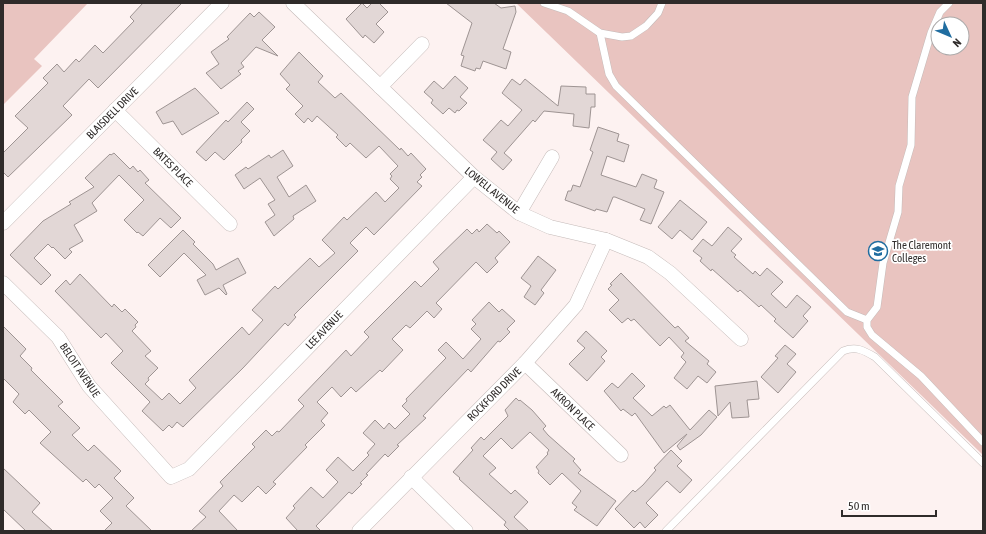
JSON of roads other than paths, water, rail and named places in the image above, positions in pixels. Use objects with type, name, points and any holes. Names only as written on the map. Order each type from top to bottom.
[{"type":"street","name":"BLAISDELL DRIVE","points":[[3,223],[222,3]]},
{"type":"street","name":"LOWELL AVENUE","points":[[293,3],[474,177],[519,213],[550,227],[606,240],[648,257],[670,273],[741,339]]},
{"type":"street","points":[[380,87],[422,44]]},
{"type":"street","name":"BATES PLACE","points":[[115,110],[230,224]]},
{"type":"street","points":[[519,213],[552,157]]},
{"type":"street","name":"LEE AVENUE","points":[[171,477],[189,469],[474,177]]},
{"type":"street","name":"ROCKFORD DRIVE","points":[[359,531],[525,363],[576,305],[606,240]]},
{"type":"street","name":"BELOIT AVENUE","points":[[3,283],[58,337],[88,386],[171,477]]},
{"type":"street","name":"AKRON PLACE","points":[[525,363],[621,455]]},
{"type":"street","points":[[411,477],[466,531]]},
{"type":"lane","points":[[544,3],[568,11],[600,33],[622,37],[631,36],[646,26],[658,13],[662,3]]},
{"type":"lane","points":[[949,3],[940,12],[931,33],[912,97],[911,145],[899,186],[898,212],[883,263],[877,307],[867,320],[867,328],[872,335],[921,376],[983,442]]},
{"type":"lane","points":[[600,33],[609,74],[616,86],[847,312],[867,320]]},
{"type":"lane","points":[[666,531],[843,351],[852,347],[863,350],[875,357],[983,463]]},
{"type":"place","name":"The Claremont Colleges","points":[[878,251]]}]
